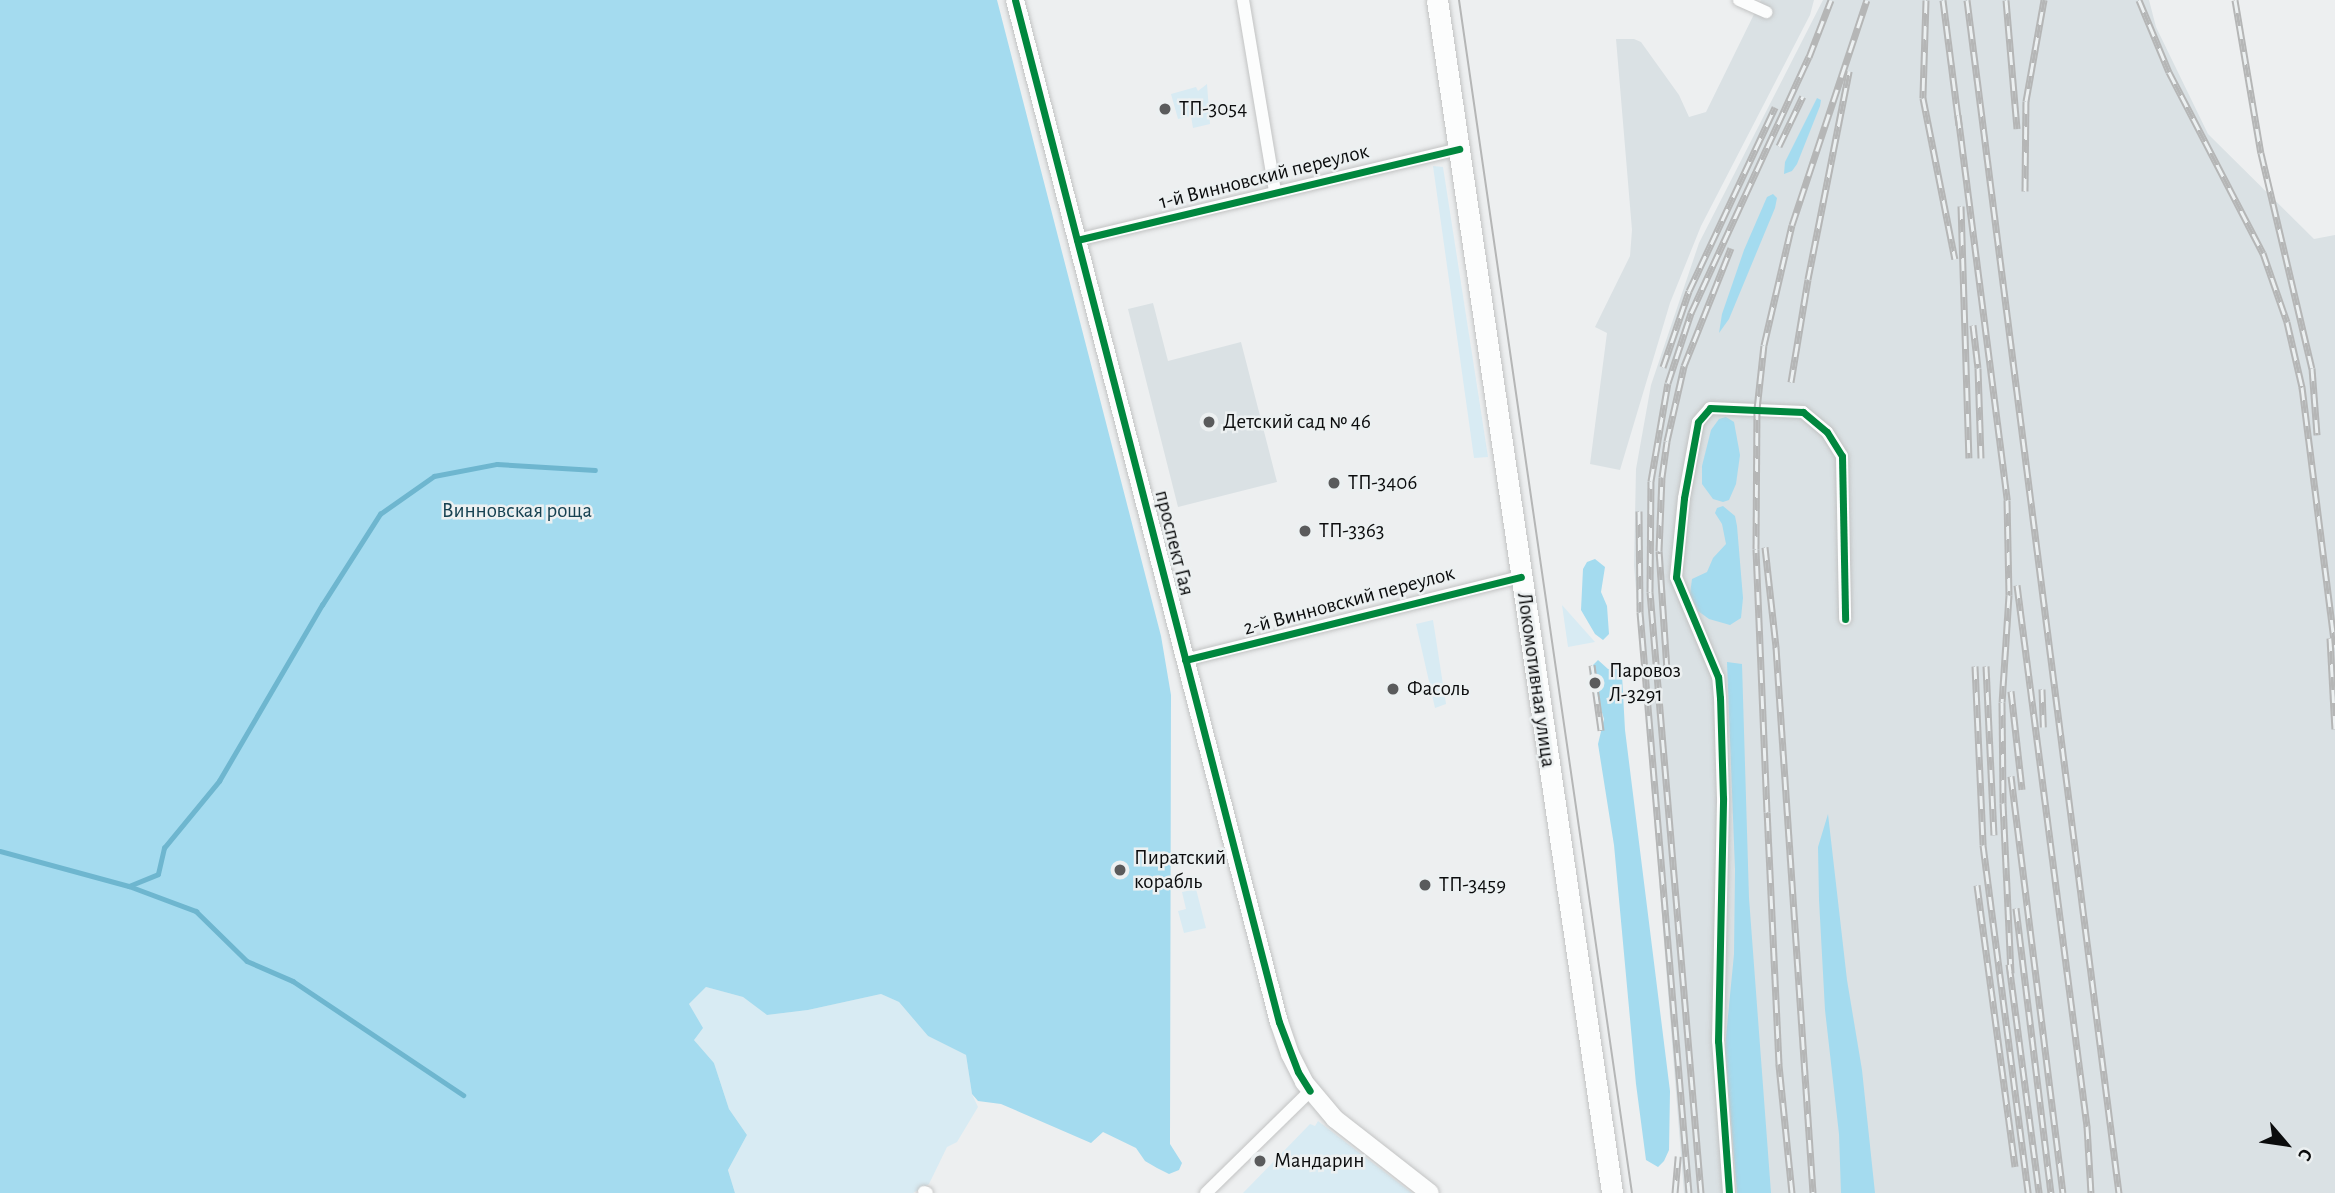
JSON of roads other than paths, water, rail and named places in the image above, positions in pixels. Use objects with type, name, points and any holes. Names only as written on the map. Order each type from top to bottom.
[{"type":"main road","name":"проспект Гая","points":[[1015,0],[1279,1022],[1298,1072],[1310,1091],[1349,1132],[1430,1193]]},
{"type":"main road","name":"Локомотивная улица","points":[[1437,0],[1612,1193]]},
{"type":"street","points":[[1243,0],[1275,192]]},
{"type":"street","points":[[1740,0],[1766,12]]},
{"type":"street","name":"1-й Винновский переулок","points":[[1077,240],[1459,149]]},
{"type":"street","points":[[1729,1193],[1718,1041],[1723,798],[1720,698],[1718,677],[1676,577],[1684,498],[1698,422],[1710,408],[1804,412],[1827,432],[1842,456],[1845,619]]},
{"type":"street","name":"2-й Винновский переулок","points":[[1185,660],[1521,578]]},
{"type":"street","points":[[1206,1193],[1310,1091]]},
{"type":"waterway","points":[[0,851],[129,886],[158,874],[164,848],[219,781],[322,605],[380,514],[434,476],[497,464],[595,470]]},
{"type":"waterway","points":[[129,886],[196,911],[247,961],[293,981],[463,1095]]},
{"type":"tram line","points":[[1459,0],[1632,1193]]},
{"type":"railway","points":[[1701,1193],[1650,592],[1651,481],[1668,383],[1691,313],[1809,57],[1831,0]]},
{"type":"railway","points":[[1792,1193],[1779,1064],[1767,812],[1756,549],[1757,409],[1764,345],[1792,225],[1867,0]]},
{"type":"railway","points":[[1926,0],[1923,98],[1955,259]]},
{"type":"railway","points":[[1943,0],[1959,125]]},
{"type":"railway","points":[[1967,0],[2119,1193]]},
{"type":"railway","points":[[2006,0],[2017,129]]},
{"type":"railway","points":[[2025,191],[2026,101],[2044,0]]},
{"type":"railway","points":[[2139,0],[2169,72],[2263,253],[2287,322],[2302,387],[2335,647]]},
{"type":"railway","points":[[2235,0],[2261,153],[2312,368],[2317,435]]},
{"type":"railway","points":[[1791,382],[1808,279],[1849,71]]},
{"type":"railway","points":[[1779,146],[1803,96]]},
{"type":"railway","points":[[1663,367],[1689,291],[1775,107]]},
{"type":"railway","points":[[1958,115],[2007,500],[2009,595],[2002,702],[2003,803],[2011,973]]},
{"type":"railway","points":[[1961,206],[1969,458]]},
{"type":"railway","points":[[1667,670],[1659,551],[1662,477],[1667,441],[1684,366],[1731,248]]},
{"type":"railway","points":[[1973,325],[1978,368],[1981,458]]},
{"type":"railway","points":[[1639,511],[1640,612],[1689,1193]]},
{"type":"railway","points":[[1765,547],[1776,647],[1813,1193]]},
{"type":"railway","points":[[2017,585],[2087,1126],[2091,1193]]},
{"type":"railway","points":[[2330,638],[2335,729]]},
{"type":"railway","points":[[1592,665],[1601,730]]},
{"type":"railway","points":[[1975,666],[1983,845],[2028,1193]]},
{"type":"railway","points":[[1986,666],[1994,835]]},
{"type":"railway","points":[[2042,689],[2043,727]]},
{"type":"railway","points":[[2011,691],[2022,789]]},
{"type":"railway","points":[[2011,776],[2063,1193]]},
{"type":"railway","points":[[1977,885],[2015,1166]]},
{"type":"railway","points":[[2016,908],[2051,1193]]},
{"type":"railway","points":[[2009,964],[2039,1193]]},
{"type":"railway","points":[[1675,1193],[1678,1156]]},
{"type":"place","name":"ТП-3054","points":[[1165,109]]},
{"type":"place","name":"Детский сад № 46","points":[[1209,422]]},
{"type":"place","name":"ТП-3406","points":[[1334,483]]},
{"type":"place","name":"ТП-3363","points":[[1305,531]]},
{"type":"place","name":"Паровоз Л-3291","points":[[1595,683]]},
{"type":"place","name":"Фасоль","points":[[1393,689]]},
{"type":"place","name":"Пиратский корабль","points":[[1120,870]]},
{"type":"place","name":"ТП-3459","points":[[1425,885]]},
{"type":"place","name":"Мандарин","points":[[1260,1161]]},
{"type":"park label","name":"Винновская роща","points":[[517,511]]}]
